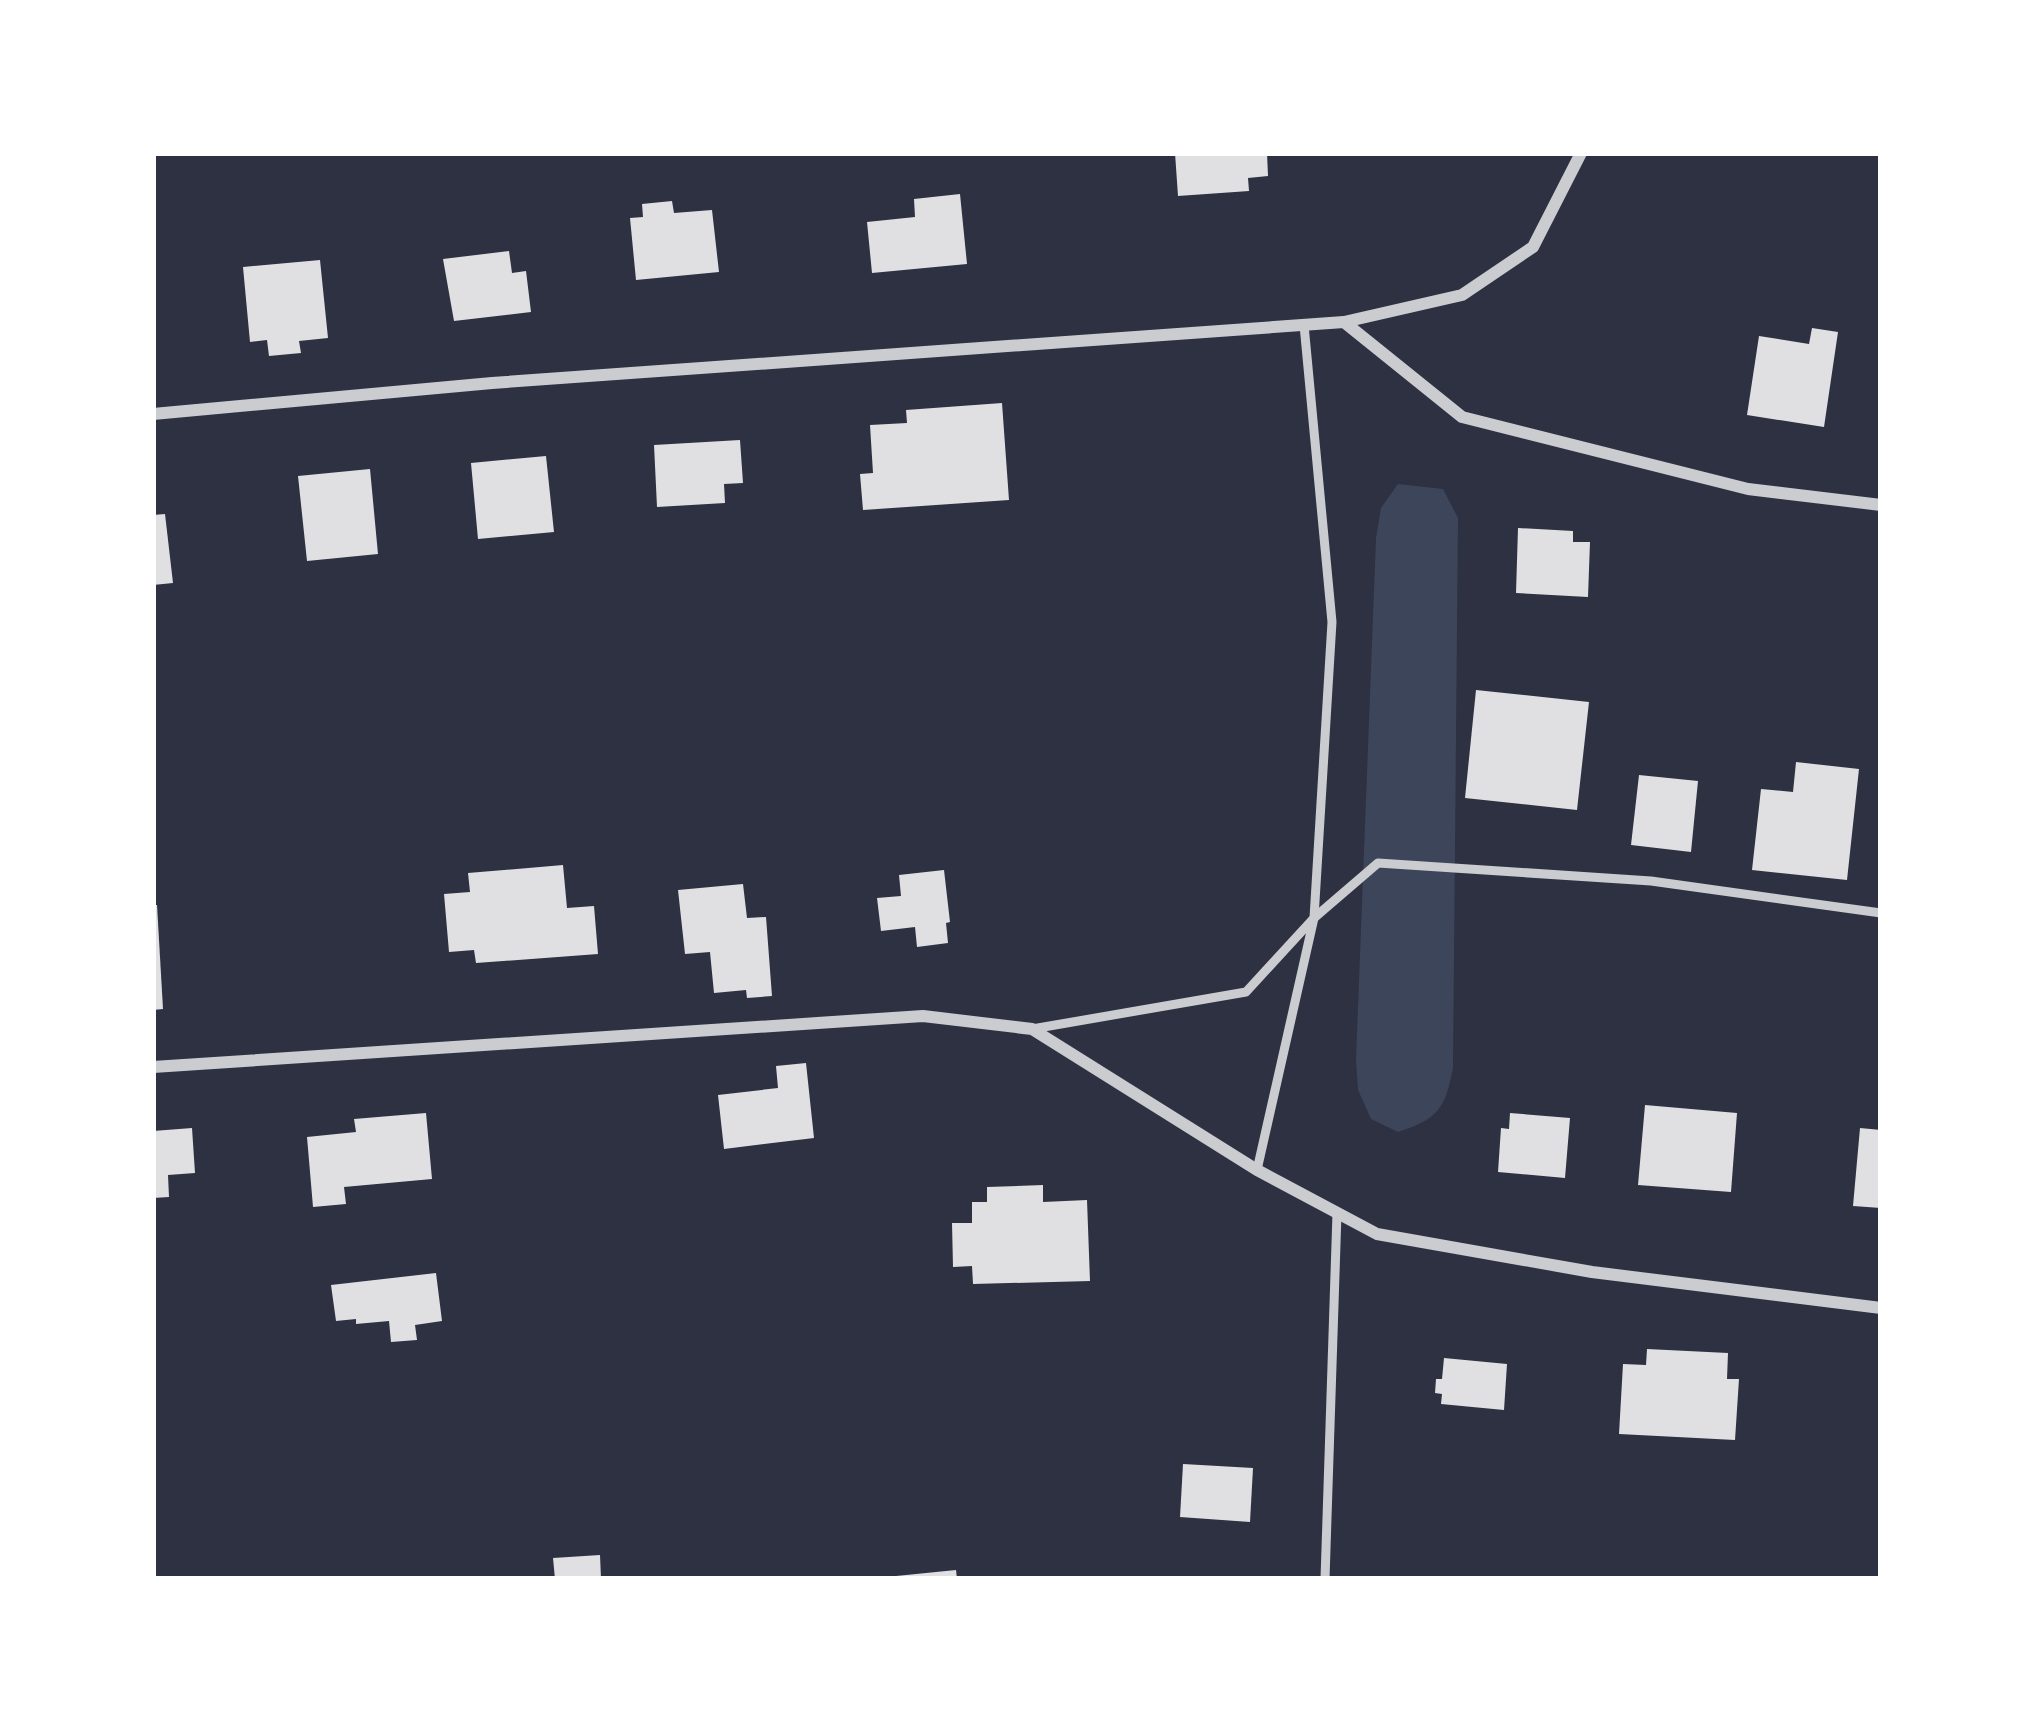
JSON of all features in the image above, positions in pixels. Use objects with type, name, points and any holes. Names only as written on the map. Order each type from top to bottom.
[{"type":"street","points":[[153,414],[492,383],[1344,322],[1462,295],[1533,247],[1581,153]]},
{"type":"street","points":[[1344,322],[1462,417],[1748,489],[1881,505]]},
{"type":"street","points":[[153,1067],[922,1016],[1032,1029],[1257,1170],[1377,1234],[1592,1272],[1881,1308]]},
{"type":"lane","points":[[1257,1170],[1314,918],[1332,622],[1304,325]]},
{"type":"lane","points":[[1032,1029],[1246,992],[1314,918],[1378,863],[1652,881],[1881,913]]},
{"type":"lane","points":[[1325,1579],[1337,1213]]},
{"type":"shaded area","points":[[1398,484],[1443,489],[1458,518],[1453,1068],[1438,1110],[1398,1132],[1371,1119],[1358,1090],[1356,1060],[1376,538],[1381,508]]},
{"type":"building","points":[[1175,153],[1267,153],[1268,176],[1248,178],[1249,191],[1178,196]]},
{"type":"building","points":[[960,194],[967,264],[872,273],[867,222],[915,217],[914,199]]},
{"type":"building","points":[[672,201],[674,213],[712,210],[719,272],[636,280],[630,218],[643,217],[642,204]]},
{"type":"building","points":[[509,251],[512,273],[526,271],[531,312],[454,321],[443,259]]},
{"type":"building","points":[[320,260],[328,338],[299,341],[301,353],[269,356],[267,340],[250,342],[243,267]]},
{"type":"building","points":[[1812,328],[1838,332],[1824,427],[1747,415],[1759,336],[1809,344]]},
{"type":"building","points":[[1002,403],[1009,500],[863,510],[860,474],[873,473],[870,425],[907,423],[906,410]]},
{"type":"building","points":[[740,440],[743,483],[724,484],[725,503],[657,507],[654,445]]},
{"type":"building","points":[[546,456],[554,532],[478,539],[471,463]]},
{"type":"building","points":[[370,469],[378,554],[307,561],[298,476]]},
{"type":"building","points":[[165,514],[173,583],[153,585],[153,515]]},
{"type":"building","points":[[1518,528],[1573,531],[1573,542],[1590,542],[1588,597],[1516,593]]},
{"type":"building","points":[[1476,690],[1589,702],[1577,810],[1465,798]]},
{"type":"building","points":[[1796,762],[1859,769],[1847,880],[1752,870],[1761,789],[1793,792]]},
{"type":"building","points":[[1639,775],[1698,781],[1691,852],[1631,845]]},
{"type":"building","points":[[563,865],[567,908],[594,906],[598,954],[476,963],[474,950],[449,952],[444,894],[470,892],[468,873]]},
{"type":"building","points":[[944,870],[948,943],[917,947],[915,927],[881,931],[877,898],[901,896],[899,875]]},
{"type":"building","points":[[743,884],[747,918],[766,917],[772,996],[747,998],[746,990],[714,993],[710,952],[685,954],[678,890]]},
{"type":"building","points":[[153,905],[157,905],[163,1009],[153,1010]]},
{"type":"building","points":[[806,1063],[814,1138],[724,1149],[718,1095],[778,1088],[776,1066]]},
{"type":"building","points":[[1645,1105],[1737,1113],[1731,1192],[1638,1185]]},
{"type":"building","points":[[426,1113],[432,1179],[344,1187],[346,1204],[313,1207],[307,1137],[356,1132],[354,1119]]},
{"type":"building","points":[[1510,1113],[1570,1118],[1565,1178],[1498,1172],[1501,1128],[1509,1129]]},
{"type":"building","points":[[192,1128],[195,1173],[168,1175],[169,1197],[153,1198],[153,1131]]},
{"type":"building","points":[[1860,1128],[1881,1130],[1881,1208],[1853,1206]]},
{"type":"building","points":[[1043,1185],[1043,1202],[1087,1200],[1090,1281],[973,1284],[972,1266],[953,1267],[952,1223],[972,1223],[972,1202],[987,1202],[987,1187]]},
{"type":"building","points":[[436,1273],[442,1321],[415,1325],[417,1340],[391,1342],[389,1321],[336,1321],[331,1285]]},
{"type":"building","points":[[1647,1349],[1728,1353],[1727,1379],[1739,1379],[1735,1440],[1619,1434],[1623,1364],[1646,1365]]},
{"type":"building","points":[[1444,1358],[1507,1364],[1504,1410],[1441,1404],[1442,1394],[1435,1393]]},
{"type":"building","points":[[1183,1464],[1253,1468],[1250,1522],[1180,1517]]},
{"type":"building","points":[[600,1555],[601,1579],[555,1579],[553,1558]]},
{"type":"building","points":[[956,1570],[957,1579],[896,1576]]}]
